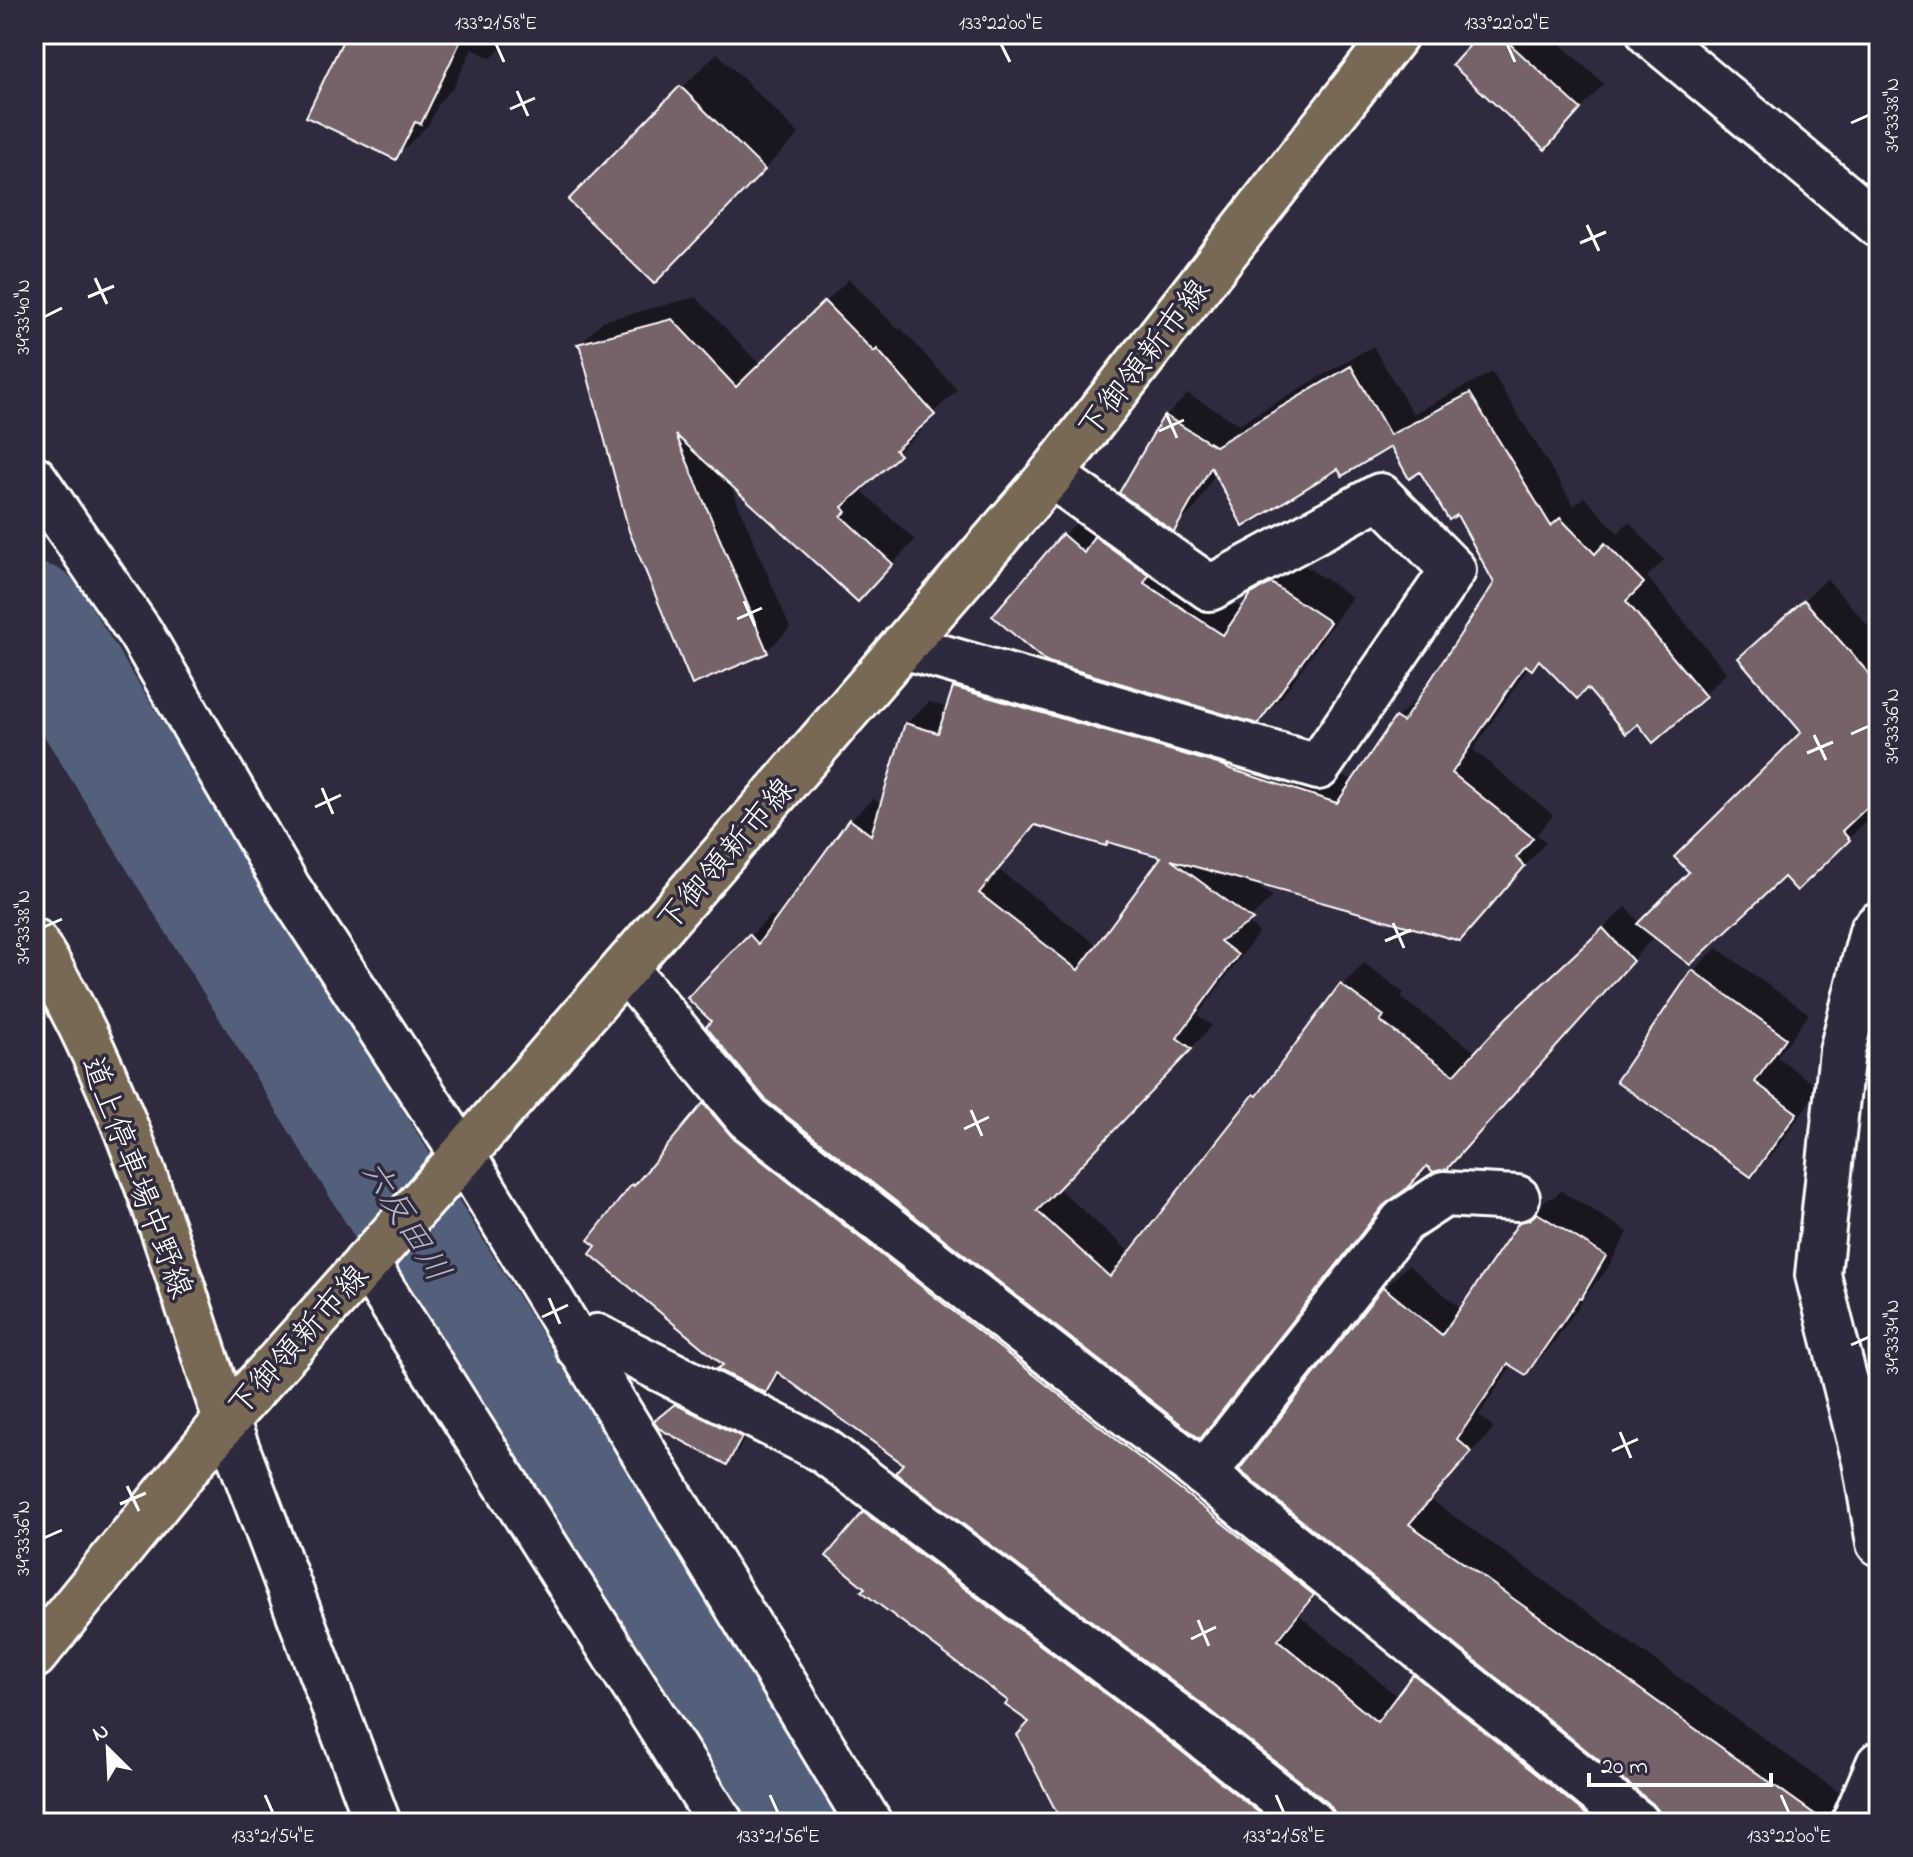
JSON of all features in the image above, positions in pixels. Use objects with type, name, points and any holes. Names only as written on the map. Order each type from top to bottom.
[{"type":"main road","name":"下御領新市線","points":[[34,1656],[226,1420],[454,1165],[1051,475],[1396,34]]},
{"type":"main road","name":"道上停車場中野線","points":[[34,941],[60,983],[126,1128],[226,1420]]},
{"type":"street","points":[[1650,34],[1879,225]]},
{"type":"street","points":[[903,646],[1318,767],[1453,570],[1380,496],[1210,588],[1051,475]]},
{"type":"street","points":[[34,478],[141,634],[454,1165],[578,1347],[869,1823]]},
{"type":"street","points":[[1879,924],[1872,931],[1842,1051],[1818,1275],[1865,1461],[1879,1543]]},
{"type":"street","points":[[625,968],[748,1118],[1204,1474],[1637,1823]]},
{"type":"street","points":[[1204,1474],[1403,1221],[1444,1194],[1517,1198]]},
{"type":"street","points":[[371,1257],[721,1823]]},
{"type":"street","points":[[578,1347],[597,1337],[823,1450],[1195,1730],[1312,1823]]},
{"type":"street","points":[[226,1420],[378,1823]]},
{"type":"street","points":[[1854,1823],[1879,1764]]},
{"type":"building","points":[[346,34],[464,34],[421,124],[415,122],[396,160],[306,117]]},
{"type":"building","points":[[1480,34],[1499,34],[1581,109],[1545,150],[1452,65]]},
{"type":"building","points":[[680,86],[765,170],[654,284],[568,200]]},
{"type":"building","points":[[824,301],[874,352],[877,349],[935,415],[895,450],[900,455],[842,507],[846,512],[841,516],[893,564],[858,602],[676,435],[768,653],[692,685],[629,531],[577,344],[672,319],[736,387]]},
{"type":"building","points":[[1351,366],[1390,435],[1470,393],[1551,526],[1560,518],[1595,554],[1605,543],[1644,583],[1626,601],[1706,697],[1653,743],[1638,724],[1626,734],[1587,688],[1577,699],[1539,660],[1532,670],[1525,665],[1452,773],[1533,838],[1516,858],[1525,866],[1460,941],[1171,860],[1253,920],[1220,941],[1238,955],[1177,1038],[1192,1049],[1037,1211],[1110,1277],[1254,1094],[1257,1096],[1340,984],[1384,1016],[1380,1021],[1454,1075],[1506,1018],[1603,928],[1633,961],[1447,1169],[1433,1172],[1427,1166],[1406,1189],[1383,1206],[1200,1439],[766,1100],[706,1027],[711,1021],[687,998],[749,934],[758,944],[849,819],[871,835],[905,723],[938,733],[953,687],[1228,767],[1337,803],[1395,717],[1403,722],[1494,583],[1457,515],[1449,520],[1420,472],[1409,479],[1391,447],[1342,476],[1338,469],[1243,527],[1211,467],[1174,532],[1119,493],[1164,415],[1215,446]],"holes":[[[1035,825],[1106,846],[1108,842],[1161,857],[1078,970],[979,893]]]},
{"type":"building","points":[[1062,534],[1084,553],[1094,536],[1149,575],[1144,583],[1223,635],[1251,594],[1271,583],[1330,622],[1258,724],[1045,661],[992,616]]},
{"type":"building","points":[[1804,600],[1879,685],[1879,796],[1842,831],[1850,840],[1797,891],[1784,877],[1690,965],[1637,924],[1689,872],[1674,857],[1801,732],[1738,658]]},
{"type":"building","points":[[1692,970],[1786,1038],[1755,1082],[1797,1113],[1751,1177],[1616,1081]]},
{"type":"building","points":[[703,1103],[733,1138],[1314,1595],[1278,1640],[1377,1722],[1413,1674],[1597,1823],[1336,1823],[1335,1813],[1328,1803],[1210,1710],[895,1473],[903,1464],[777,1372],[766,1393],[717,1369],[723,1365],[590,1254],[596,1246],[588,1240]]},
{"type":"building","points":[[1537,1213],[1606,1256],[1581,1299],[1526,1375],[1508,1364],[1457,1439],[1472,1452],[1409,1524],[1827,1823],[1661,1823],[1660,1813],[1653,1804],[1239,1470],[1383,1287],[1442,1335],[1519,1222],[1529,1220]]},
{"type":"building","points":[[675,1404],[742,1437],[727,1465],[658,1428],[654,1421]]},
{"type":"building","points":[[863,1512],[1180,1750],[1272,1823],[1062,1823],[1017,1735],[1029,1722],[1005,1705],[1008,1701],[861,1591],[865,1588],[826,1556]]},
{"type":"waterway","name":"六反田川","points":[[34,617],[781,1823]]}]
